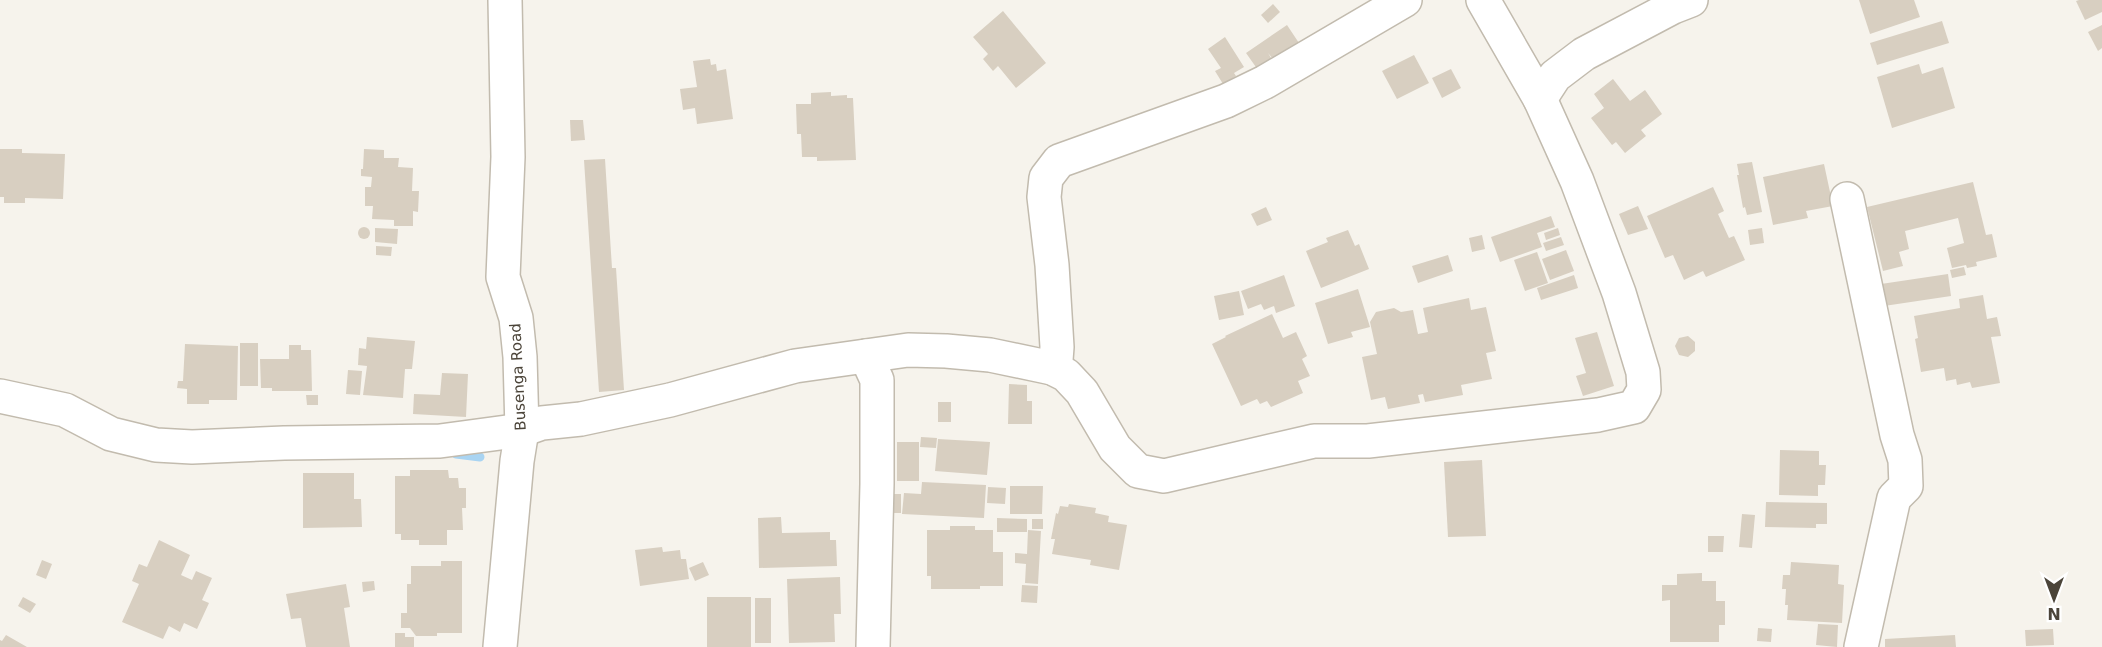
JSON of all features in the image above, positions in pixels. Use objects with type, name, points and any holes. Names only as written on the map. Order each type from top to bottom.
[{"type":"street","name":"Busenga Road","points":[[500,647],[517,460],[522,430],[520,357],[516,318],[503,278],[508,157],[505,0]]},
{"type":"street","points":[[1052,368],[1056,360],[1057,347],[1052,265],[1044,197],[1046,178],[1059,161],[1226,101],[1265,82],[1405,0]]},
{"type":"street","points":[[0,396],[65,410],[111,434],[156,445],[192,447],[440,441],[522,430],[542,423],[581,419],[670,399],[795,366],[908,350],[946,351],[990,355],[1052,368],[1066,375],[1082,392],[1115,448],[1138,471],[1164,476],[1314,441],[1380,440],[1598,415],[1634,407],[1644,390],[1643,372],[1619,293],[1577,181],[1540,99],[1483,0]]},
{"type":"street","points":[[1540,99],[1555,76],[1584,54],[1673,7],[1691,0]]},
{"type":"street","points":[[1847,199],[1897,435],[1905,460],[1906,486],[1894,498],[1861,647]]},
{"type":"street","points":[[866,356],[877,380],[873,647]]},
{"type":"building","points":[[1859,0],[1914,0],[1920,17],[1870,34]]},
{"type":"building","points":[[2102,0],[2102,12],[2085,20],[2076,1]]},
{"type":"building","points":[[1273,4],[1280,12],[1268,23],[1261,15]]},
{"type":"building","points":[[1003,11],[1046,63],[1016,88],[998,66],[993,71],[983,59],[988,54],[973,37]]},
{"type":"building","points":[[1942,21],[1949,43],[1877,65],[1870,43]]},
{"type":"building","points":[[1287,25],[1299,43],[1273,59],[1268,53],[1273,61],[1258,70],[1246,53]]},
{"type":"building","points":[[2102,25],[2102,48],[2098,51],[2088,32]]},
{"type":"building","points":[[1225,37],[1244,67],[1234,73],[1236,76],[1223,84],[1215,71],[1221,68],[1208,49]]},
{"type":"building","points":[[1414,55],[1429,83],[1397,99],[1382,71]]},
{"type":"building","points":[[710,59],[711,65],[716,64],[717,71],[726,69],[733,119],[697,124],[695,108],[683,110],[680,89],[697,87],[693,61]]},
{"type":"building","points":[[1919,64],[1922,74],[1943,67],[1955,108],[1892,128],[1877,77]]},
{"type":"building","points":[[1451,69],[1461,88],[1442,98],[1432,78]]},
{"type":"building","points":[[1613,79],[1630,101],[1645,90],[1662,114],[1641,130],[1646,136],[1625,153],[1616,142],[1612,145],[1591,118],[1604,108],[1594,94]]},
{"type":"building","points":[[831,92],[831,96],[847,95],[847,98],[853,98],[856,160],[817,161],[817,157],[802,157],[801,134],[797,134],[796,104],[811,104],[811,93]]},
{"type":"building","points":[[570,120],[583,120],[585,140],[571,141]]},
{"type":"building","points":[[0,149],[22,149],[22,153],[65,154],[63,199],[25,198],[25,203],[4,203],[4,197],[0,197]]},
{"type":"building","points":[[364,149],[384,150],[384,158],[399,158],[398,167],[413,168],[412,191],[419,191],[418,212],[413,211],[413,226],[394,226],[394,220],[372,219],[373,206],[365,206],[365,187],[371,187],[372,177],[361,176]]},
{"type":"building","points":[[605,159],[612,268],[616,268],[624,390],[599,392],[584,160]]},
{"type":"building","points":[[1752,162],[1762,212],[1747,215],[1745,207],[1743,208],[1737,164]]},
{"type":"building","points":[[1824,164],[1833,206],[1806,211],[1808,218],[1773,225],[1763,177]]},
{"type":"building","points":[[1973,182],[1986,235],[1992,234],[1997,257],[1976,262],[1977,266],[1967,268],[1966,265],[1952,268],[1947,248],[1964,243],[1958,218],[1905,231],[1909,249],[1899,252],[1903,266],[1883,271],[1867,207]]},
{"type":"building","points":[[1713,187],[1724,211],[1718,214],[1729,238],[1734,236],[1745,260],[1706,277],[1703,271],[1684,280],[1673,255],[1665,258],[1647,216]]},
{"type":"building","points":[[1638,206],[1648,229],[1628,235],[1619,214]]},
{"type":"building","points":[[1266,207],[1272,220],[1257,226],[1251,214]]},
{"type":"building","points":[[1551,216],[1555,227],[1537,233],[1542,247],[1500,262],[1491,237]]},
{"type":"building","points":[[366,227],[369,228],[369,238],[362,239],[359,238],[358,231],[359,228]]},
{"type":"building","points":[[375,228],[398,229],[397,244],[375,242]]},
{"type":"building","points":[[1558,228],[1560,235],[1546,240],[1544,233]]},
{"type":"building","points":[[1762,228],[1764,243],[1750,245],[1748,230]]},
{"type":"building","points":[[1348,230],[1355,246],[1359,244],[1369,269],[1321,288],[1306,251],[1328,242],[1326,238]]},
{"type":"building","points":[[1482,235],[1485,249],[1472,252],[1469,238]]},
{"type":"building","points":[[1561,237],[1564,245],[1546,251],[1543,243]]},
{"type":"building","points":[[376,246],[392,247],[391,256],[376,255]]},
{"type":"building","points":[[1566,250],[1574,271],[1550,280],[1542,259]]},
{"type":"building","points":[[1537,252],[1548,283],[1525,291],[1514,260]]},
{"type":"building","points":[[1448,255],[1453,271],[1418,283],[1412,266]]},
{"type":"building","points":[[1964,267],[1966,275],[1952,278],[1950,270]]},
{"type":"building","points":[[1948,274],[1951,296],[1884,306],[1881,284]]},
{"type":"building","points":[[1284,275],[1295,306],[1276,313],[1274,306],[1264,310],[1261,304],[1248,309],[1241,291]]},
{"type":"building","points":[[1574,275],[1578,288],[1541,300],[1537,288]]},
{"type":"building","points":[[1358,289],[1370,327],[1351,332],[1353,337],[1328,344],[1315,303]]},
{"type":"building","points":[[1239,291],[1244,315],[1219,320],[1214,296]]},
{"type":"building","points":[[1983,295],[1987,319],[1997,317],[2001,336],[1991,337],[2000,383],[1972,388],[1970,382],[1957,385],[1956,379],[1946,381],[1944,368],[1921,372],[1915,339],[1918,338],[1914,316],[1960,308],[1959,299]]},
{"type":"building","points":[[1469,298],[1471,310],[1486,307],[1496,351],[1486,353],[1492,379],[1461,385],[1463,395],[1425,402],[1423,394],[1418,395],[1420,403],[1388,409],[1385,397],[1371,400],[1362,357],[1377,354],[1370,322],[1376,312],[1394,308],[1401,312],[1413,310],[1418,334],[1428,332],[1423,308]]},
{"type":"building","points":[[1272,314],[1283,338],[1296,332],[1307,356],[1302,359],[1310,376],[1298,381],[1303,393],[1271,407],[1267,401],[1260,404],[1257,399],[1241,406],[1212,344]]},
{"type":"building","points":[[1597,332],[1614,386],[1583,396],[1576,376],[1586,373],[1575,338]]},
{"type":"building","points":[[1688,336],[1695,342],[1695,351],[1688,357],[1679,355],[1675,346],[1679,338]]},
{"type":"building","points":[[367,337],[415,341],[412,369],[405,369],[403,398],[363,395],[367,366],[358,365],[359,348],[366,349]]},
{"type":"building","points":[[240,343],[258,343],[258,386],[240,386]]},
{"type":"building","points":[[185,344],[238,346],[237,400],[209,400],[209,404],[187,404],[187,389],[177,388],[178,381],[183,381]]},
{"type":"building","points":[[289,345],[301,345],[301,350],[311,350],[312,391],[272,391],[272,388],[261,388],[260,359],[289,359]]},
{"type":"building","points":[[348,370],[362,371],[360,395],[346,394]]},
{"type":"building","points":[[442,373],[468,374],[466,417],[413,414],[414,394],[440,395]]},
{"type":"building","points":[[1009,384],[1027,385],[1027,401],[1032,401],[1032,424],[1008,424]]},
{"type":"building","points":[[306,395],[318,395],[318,405],[307,405]]},
{"type":"building","points":[[938,402],[951,402],[951,422],[938,422]]},
{"type":"building","points":[[921,437],[937,438],[936,448],[920,447]]},
{"type":"building","points":[[938,439],[990,442],[987,475],[935,471]]},
{"type":"building","points":[[897,442],[919,442],[919,481],[897,481]]},
{"type":"building","points":[[1780,450],[1819,451],[1819,465],[1826,465],[1825,485],[1818,485],[1818,496],[1779,495]]},
{"type":"building","points":[[1482,460],[1486,536],[1448,537],[1444,462]]},
{"type":"building","points":[[410,470],[448,470],[449,478],[458,478],[459,488],[466,488],[466,508],[462,508],[463,530],[447,530],[447,545],[419,545],[419,540],[401,540],[401,534],[395,534],[395,476],[410,476]]},
{"type":"building","points":[[303,473],[354,473],[354,499],[361,499],[362,527],[303,528]]},
{"type":"building","points":[[922,482],[986,485],[984,518],[902,514],[904,493],[921,494]]},
{"type":"building","points":[[1010,486],[1043,486],[1042,514],[1010,514]]},
{"type":"building","points":[[988,487],[1006,488],[1005,504],[987,503]]},
{"type":"building","points":[[889,494],[901,494],[901,513],[889,513]]},
{"type":"building","points":[[1766,502],[1827,503],[1827,524],[1816,524],[1816,528],[1765,527]]},
{"type":"building","points":[[1069,504],[1096,508],[1095,513],[1109,516],[1108,522],[1127,525],[1119,570],[1090,565],[1091,560],[1052,554],[1055,539],[1051,539],[1056,513],[1058,514],[1060,506],[1068,507]]},
{"type":"building","points":[[1742,514],[1755,515],[1752,548],[1739,547]]},
{"type":"building","points":[[781,517],[782,533],[830,532],[830,540],[836,540],[837,566],[759,568],[758,518]]},
{"type":"building","points":[[997,518],[1027,519],[1027,532],[997,532]]},
{"type":"building","points":[[1032,519],[1043,519],[1043,529],[1032,529]]},
{"type":"building","points":[[950,526],[975,526],[975,530],[993,530],[993,552],[1003,552],[1003,586],[980,586],[980,589],[931,589],[931,576],[927,576],[927,530],[950,530]]},
{"type":"building","points":[[1028,530],[1041,531],[1038,584],[1025,583],[1026,564],[1015,563],[1015,553],[1027,554]]},
{"type":"building","points":[[1708,536],[1724,536],[1723,552],[1708,552]]},
{"type":"building","points":[[159,540],[190,555],[181,575],[192,580],[196,571],[212,578],[202,600],[209,603],[197,629],[184,623],[180,632],[169,626],[163,639],[122,622],[139,584],[132,581],[139,564],[147,567]]},
{"type":"building","points":[[662,547],[663,552],[680,550],[681,559],[686,559],[689,579],[640,586],[635,550]]},
{"type":"building","points":[[42,560],[52,564],[46,579],[36,575]]},
{"type":"building","points":[[441,561],[462,561],[462,633],[416,636],[410,628],[401,628],[401,613],[407,613],[407,584],[411,584],[411,566],[441,566]]},
{"type":"building","points":[[703,562],[709,575],[695,581],[689,568]]},
{"type":"building","points":[[1791,562],[1839,565],[1838,584],[1844,585],[1842,623],[1787,620],[1786,589],[1782,589],[1783,575],[1790,575]]},
{"type":"building","points":[[1702,573],[1702,581],[1716,581],[1716,601],[1725,601],[1725,625],[1719,625],[1719,642],[1670,642],[1670,600],[1662,601],[1662,585],[1677,585],[1677,574]]},
{"type":"building","points":[[840,577],[841,614],[834,614],[835,642],[789,643],[787,579]]},
{"type":"building","points":[[374,581],[375,590],[363,592],[362,582]]},
{"type":"building","points":[[346,584],[350,607],[344,608],[350,647],[306,647],[301,618],[291,619],[286,594]]},
{"type":"building","points":[[1022,585],[1038,586],[1037,603],[1021,602]]},
{"type":"building","points":[[23,597],[36,604],[30,613],[18,606]]},
{"type":"building","points":[[707,597],[751,597],[751,647],[707,647]]},
{"type":"building","points":[[755,598],[771,598],[771,643],[755,643]]},
{"type":"building","points":[[1818,624],[1838,625],[1837,647],[1816,645]]},
{"type":"building","points":[[1758,628],[1772,629],[1771,642],[1757,641]]},
{"type":"building","points":[[2053,629],[2054,645],[2026,646],[2025,630]]},
{"type":"building","points":[[395,633],[405,633],[405,637],[414,637],[414,647],[395,647]]},
{"type":"building","points":[[6,635],[27,647],[0,647],[0,640],[2,641]]},
{"type":"building","points":[[1955,635],[1956,647],[1885,647],[1885,639]]},
{"type":"waterway","points":[[456,454],[480,457]]}]
